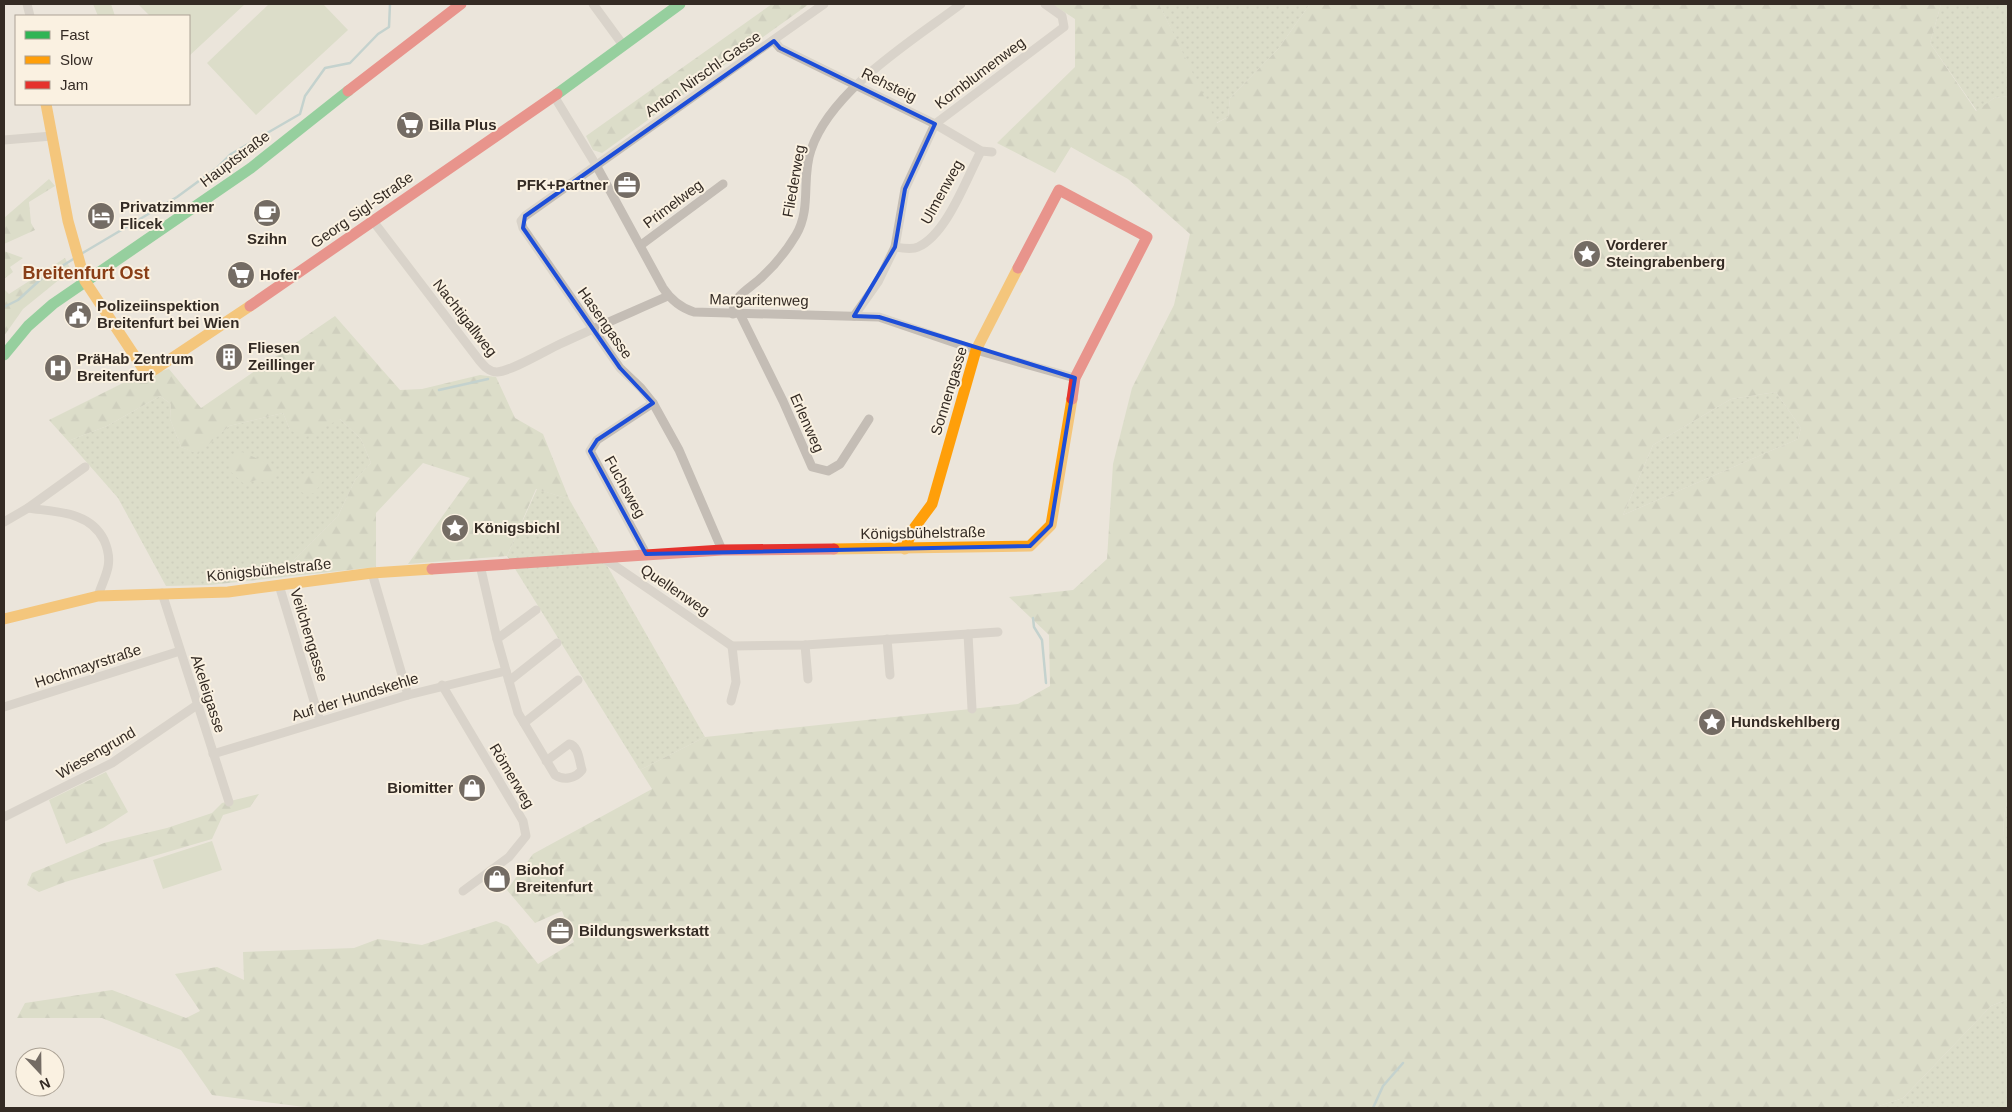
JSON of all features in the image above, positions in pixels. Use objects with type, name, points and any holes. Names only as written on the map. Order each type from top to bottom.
[{"type":"street","name":"Hauptstraße","points":[[4,355],[34,321],[53,304],[251,168],[460,4]]},
{"type":"street","points":[[593,4],[623,45]]},
{"type":"street","name":"Georg Sigl-Straße","points":[[46,105],[58,174],[76,252],[85,281],[89,290],[142,367],[154,370],[554,96],[680,4]]},
{"type":"street","name":"Anton Nirschl-Gasse","points":[[596,165],[824,4]]},
{"type":"street","name":"Fliederweg","points":[[736,314],[733,306],[738,298],[772,267],[795,236],[804,211],[808,161],[811,149],[825,121],[854,85],[961,4]]},
{"type":"street","name":"Kornblumenweg","points":[[854,316],[878,282],[895,247],[905,189],[935,124],[1064,27],[1062,16],[1045,4]]},
{"type":"street","name":"Rehsteig","points":[[774,41],[780,48],[935,124],[981,151],[992,152]]},
{"type":"street","name":"Margaritenweg","points":[[554,96],[596,165],[668,296],[685,309],[694,312],[736,314],[879,317],[976,350],[1075,378]]},
{"type":"street","points":[[4,140],[52,136]]},
{"type":"street","name":"Ulmenweg","points":[[895,247],[916,248],[933,237],[949,213],[981,151]]},
{"type":"street","name":"Hasengasse","points":[[596,165],[525,216],[521,221],[523,228],[620,368],[641,388],[653,403],[679,450],[722,550]]},
{"type":"street","name":"Primelweg","points":[[641,245],[723,184]]},
{"type":"street","name":"Sonnengasse","points":[[905,548],[906,541],[914,527],[924,518],[932,504],[976,350],[1059,190],[1147,237]]},
{"type":"street","name":"Nachtigallweg","points":[[373,221],[487,369],[493,372],[500,372],[668,296]]},
{"type":"street","name":"Königsbühelstraße","points":[[4,619],[98,596],[228,592],[372,573],[480,565],[722,550],[1030,546],[1051,526],[1075,378],[1147,237]]},
{"type":"street","name":"Erlenweg","points":[[736,314],[783,401],[812,467],[828,471],[840,464],[869,419]]},
{"type":"street","name":"Fuchsweg","points":[[646,554],[590,452],[597,440],[653,403]]},
{"type":"street","points":[[4,522],[28,508],[85,467]]},
{"type":"street","points":[[28,508],[77,516],[95,527],[101,535],[109,556],[108,567],[98,596]]},
{"type":"street","name":"Quellenweg","points":[[602,557],[732,646]]},
{"type":"street","points":[[480,565],[518,713],[546,761]]},
{"type":"street","points":[[372,573],[408,695]]},
{"type":"street","name":"Veilchengasse","points":[[279,585],[320,721]]},
{"type":"street","name":"Akeleigasse","points":[[162,593],[229,802]]},
{"type":"street","points":[[498,639],[536,610]]},
{"type":"street","points":[[731,702],[736,682],[732,646],[805,645],[998,632]]},
{"type":"street","points":[[968,634],[972,709]]},
{"type":"street","points":[[887,639],[890,675]]},
{"type":"street","points":[[509,681],[557,643]]},
{"type":"street","points":[[805,645],[808,680]]},
{"type":"street","name":"Hochmayrstraße","points":[[4,707],[180,651]]},
{"type":"street","name":"Auf der Hundskehle","points":[[213,754],[442,685],[506,671]]},
{"type":"street","points":[[524,723],[578,680]]},
{"type":"street","name":"Römerweg","points":[[442,685],[523,821],[526,836],[509,857],[463,891]]},
{"type":"street","name":"Wiesengrund","points":[[4,817],[112,763],[197,705]]},
{"type":"highlighted area","points":[[774,41],[780,48],[935,124],[905,189],[895,247],[854,316],[879,317],[1075,378],[1051,525],[1030,546],[646,554],[590,451],[597,440],[653,403],[620,368],[523,228],[525,216]]},
{"type":"green space","points":[[93,4],[111,4],[115,15],[98,15]]},
{"type":"green space","points":[[138,4],[245,4],[190,55],[190,15],[149,15]]},
{"type":"green space","points":[[269,4],[323,4],[348,30],[256,115],[207,63]]},
{"type":"green space","points":[[772,4],[809,4],[602,153],[593,150],[586,136]]},
{"type":"green space","points":[[1052,4],[1159,4],[1217,123],[1228,117],[1230,98],[1278,49],[1310,4],[1941,4],[1930,43],[1976,111],[1994,98],[2008,96],[2008,798],[2005,812],[2004,839],[2008,853],[2008,999],[1991,1006],[1903,1098],[1873,1108],[312,1108],[212,1095],[181,1050],[102,1018],[17,1018],[25,1003],[112,990],[186,1018],[200,1011],[175,974],[217,967],[244,980],[243,952],[354,948],[378,939],[422,945],[496,921],[508,926],[538,964],[574,942],[562,911],[535,923],[507,890],[533,854],[652,789],[640,770],[705,737],[1018,704],[1050,686],[1049,635],[1009,597],[1073,590],[1107,559],[1113,464],[1132,388],[1174,305],[1190,234],[1128,179],[1071,147],[1055,173],[997,143],[1075,67],[1075,19]],"holes":[[[1776,392],[1801,428],[1798,439],[1623,515],[1653,445],[1731,399]]]},
{"type":"green space","points":[[1159,4],[1310,4],[1278,49],[1230,98],[1228,117],[1216,123]]},
{"type":"green space","points":[[1941,4],[2008,4],[2008,96],[1994,98],[1977,111],[1930,43]]},
{"type":"green space","points":[[49,179],[55,186],[29,202],[31,223],[35,230],[4,244],[4,218]]},
{"type":"green space","points":[[4,251],[23,258],[10,267],[13,272],[4,279]]},
{"type":"green space","points":[[65,258],[71,270],[23,309],[4,336],[4,289],[9,294]]},
{"type":"green space","points":[[335,316],[400,390],[422,389],[480,375],[496,377],[515,418],[543,434],[569,499],[536,489],[507,556],[408,564],[470,478],[423,463],[376,513],[376,567],[210,585],[205,579],[242,578],[291,563],[338,516],[355,480],[371,463],[361,439],[340,419],[304,438],[290,430],[283,413],[229,426],[198,454],[181,447],[170,419],[171,404],[160,396],[107,426],[68,441],[49,420],[129,380],[169,369],[201,408]]},
{"type":"green space","points":[[1776,392],[1801,428],[1798,439],[1623,515],[1653,445],[1731,399]]},
{"type":"green space","points":[[160,396],[171,404],[170,419],[181,447],[197,453],[229,426],[283,413],[290,430],[340,419],[361,439],[371,463],[355,480],[338,516],[291,563],[242,578],[205,579],[210,585],[166,586],[118,498],[68,441],[107,426]]},
{"type":"green space","points":[[242,452],[272,465],[277,476],[266,483],[256,480],[244,484],[231,472],[229,464],[234,456]]},
{"type":"green space","points":[[319,473],[324,480],[314,493],[306,495],[300,491],[299,477]]},
{"type":"green space","points":[[537,489],[569,499],[705,737],[640,770],[507,556]]},
{"type":"green space","points":[[106,772],[128,812],[103,828],[66,844],[49,800]]},
{"type":"green space","points":[[259,794],[250,807],[223,815],[212,839],[65,882],[39,892],[27,885],[32,873],[104,843],[167,828],[212,813],[222,803]]},
{"type":"green space","points":[[2008,798],[2008,853],[2004,840],[2004,826]]},
{"type":"green space","points":[[212,841],[222,870],[163,889],[153,860]]},
{"type":"green space","points":[[2008,999],[2008,1108],[1873,1108],[1903,1098],[1991,1006]]},
{"type":"waterway","points":[[81,254],[177,197],[218,167],[231,154],[300,114],[305,96],[325,68],[350,63],[378,34],[389,27],[390,4]]},
{"type":"waterway","points":[[4,307],[18,300],[41,279],[75,258]]},
{"type":"waterway","points":[[439,390],[488,379]]},
{"type":"waterway","points":[[1033,618],[1034,627],[1042,640],[1046,683]]},
{"type":"waterway","points":[[1373,1108],[1383,1086],[1403,1063]]},
{"type":"traffic: fast","points":[[557,94],[680,4]]},
{"type":"traffic: fast","points":[[4,355],[28,326],[53,304],[251,168],[348,91]]},
{"type":"traffic: slow","points":[[46,105],[68,221],[85,281],[142,367],[154,370],[250,306]]},
{"type":"traffic: slow","points":[[905,549],[912,531],[932,504],[976,350],[1018,268]]},
{"type":"traffic: slow","points":[[834,549],[1030,546],[1051,525],[1072,399]]},
{"type":"traffic: slow","points":[[4,619],[98,596],[228,592],[372,573],[432,569]]},
{"type":"traffic: jam","points":[[348,91],[461,4]]},
{"type":"traffic: jam","points":[[250,306],[557,94]]},
{"type":"traffic: jam","points":[[1018,268],[1059,190],[1147,237],[1075,378],[1072,399]]},
{"type":"traffic: jam","points":[[432,569],[722,550],[834,549]]},
{"type":"place","name":"Billa Plus","points":[[410,125]]},
{"type":"place","name":"PFK+Partner","points":[[627,185]]},
{"type":"place","name":"Szihn","points":[[267,213]]},
{"type":"place","name":"Privatzimmer Flicek","points":[[101,216]]},
{"type":"place","name":"Vorderer Steingrabenberg","points":[[1587,254]]},
{"type":"place","name":"Hofer","points":[[241,275]]},
{"type":"place","name":"Polizeiinspektion Breitenfurt bei Wien","points":[[78,315]]},
{"type":"place","name":"Fliesen Zeillinger","points":[[229,357]]},
{"type":"place","name":"PräHab Zentrum Breitenfurt","points":[[58,368]]},
{"type":"place","name":"Königsbichl","points":[[455,528]]},
{"type":"place","name":"Hundskehlberg","points":[[1712,722]]},
{"type":"place","name":"Biomitter","points":[[472,788]]},
{"type":"place","name":"Biohof Breitenfurt","points":[[497,879]]},
{"type":"place","name":"Bildungswerkstatt","points":[[560,931]]},
{"type":"district","name":"Breitenfurt Ost","points":[[86,273]]}]
